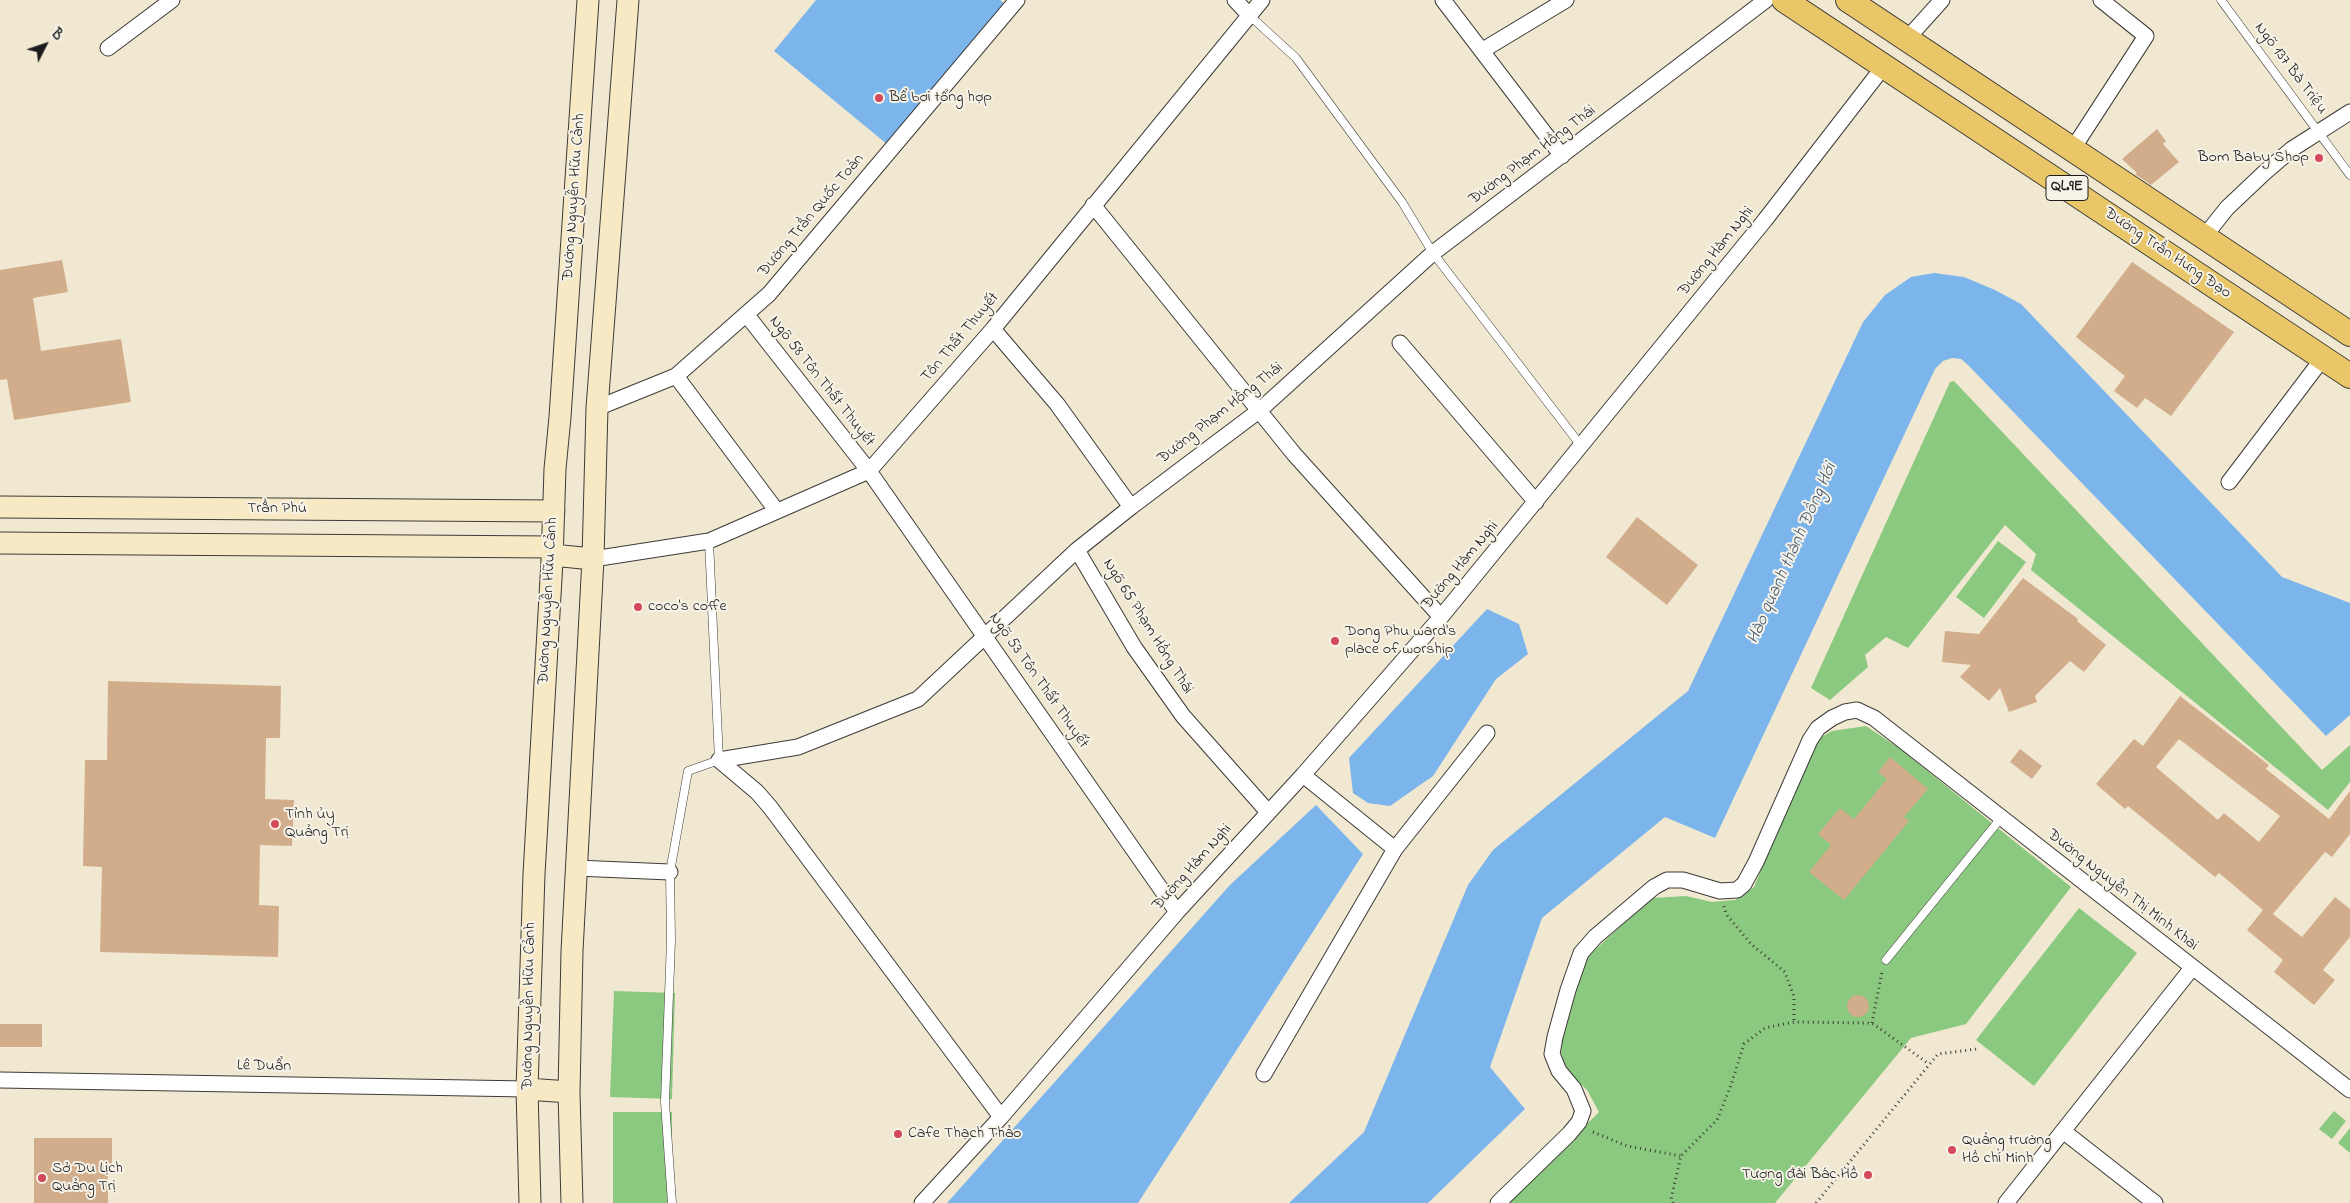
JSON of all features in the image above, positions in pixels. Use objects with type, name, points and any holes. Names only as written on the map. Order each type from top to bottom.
[{"type":"main road","name":"Đường Nguyễn Hữu Cảnh","points":[[530,1203],[527,1089],[534,874],[554,511],[554,469],[560,417],[588,0]]},
{"type":"main road","points":[[572,1203],[569,1092],[576,868],[593,559],[597,408],[628,0]]},
{"type":"main road","name":"Đường Trần Hưng Đạo","points":[[1784,0],[2350,376]]},
{"type":"main road","name":"Đường Trần Hưng Đạo","points":[[1848,0],[2349,334]]},
{"type":"main road","points":[[1884,66],[1906,40]]},
{"type":"main road","points":[[2323,358],[2349,334]]},
{"type":"main road","name":"Trần Phú","points":[[0,507],[554,511]]},
{"type":"main road","points":[[0,543],[552,551],[593,559]]},
{"type":"main road","points":[[527,1089],[569,1092]]},
{"type":"street","points":[[108,48],[172,0]]},
{"type":"street","name":"Đường Trần Quốc Toản","points":[[597,408],[676,376],[769,294],[1017,0]]},
{"type":"street","points":[[1235,0],[1250,15]]},
{"type":"street","name":"Tôn Thất Thuyết","points":[[593,559],[708,541],[869,471],[994,329],[1093,205],[1262,0]]},
{"type":"street","points":[[1443,0],[1562,156]]},
{"type":"street","points":[[1482,50],[1566,0]]},
{"type":"street","name":"Đường Phạm Hồng Thái","points":[[719,760],[798,747],[918,699],[1077,550],[1260,410],[1432,253],[1766,0]]},
{"type":"street","points":[[1906,40],[1942,0]]},
{"type":"street","points":[[2072,150],[2146,36],[2101,0]]},
{"type":"street","name":"Đường Hàm Nghi","points":[[922,1203],[1001,1117],[1176,912],[1304,775],[1442,617],[1765,220],[1884,66]]},
{"type":"street","points":[[2204,237],[2227,208],[2258,179],[2292,150],[2350,112]]},
{"type":"street","points":[[1093,205],[1318,483],[1442,617]]},
{"type":"street","name":"Ngõ 58 Tôn Thất Thuyết","points":[[746,314],[869,471]]},
{"type":"street","points":[[994,329],[1057,404],[1131,507]]},
{"type":"street","points":[[1400,343],[1536,502]]},
{"type":"street","points":[[2229,482],[2323,358]]},
{"type":"street","points":[[676,376],[776,510]]},
{"type":"street","name":"Ngõ 53 Tôn Thất Thuyết","points":[[869,471],[1176,912]]},
{"type":"street","name":"Ngõ 65 Phạm Hồng Thái","points":[[1077,550],[1134,646],[1183,716],[1268,812]]},
{"type":"street","name":"Đường Nguyễn Thị Minh Khai","points":[[1720,891],[1737,890],[1744,884],[1756,862],[1810,740],[1818,728],[1832,718],[1845,712],[1856,710],[1874,718],[2350,1090]]},
{"type":"street","points":[[1264,1074],[1394,849],[1487,733]]},
{"type":"street","points":[[719,760],[757,792],[770,807],[1001,1117]]},
{"type":"street","points":[[1304,775],[1394,849]]},
{"type":"street","points":[[576,868],[670,872]]},
{"type":"street","points":[[1498,1203],[1578,1122],[1583,1111],[1574,1089],[1559,1071],[1552,1054],[1563,1009],[1582,953],[1595,937],[1654,887],[1667,880],[1683,880],[1720,891]]},
{"type":"street","points":[[2006,1203],[2192,968]]},
{"type":"street","name":"Lê Duẩn","points":[[0,1080],[527,1089]]},
{"type":"street","points":[[2063,1131],[2155,1203]]},
{"type":"lane","name":"Ngõ 137 Bà Triệu","points":[[2221,0],[2350,175]]},
{"type":"lane","points":[[1250,15],[1296,58],[1402,202],[1432,253],[1582,447]]},
{"type":"lane","points":[[672,1203],[665,1102],[671,940],[670,872],[688,771],[719,760],[708,541]]},
{"type":"lane","points":[[1886,960],[2001,818]]},
{"type":"path","points":[[1720,891],[1726,914],[1752,944],[1784,972],[1794,997],[1794,1022]]},
{"type":"path","points":[[1872,1023],[1886,960]]},
{"type":"path","points":[[1673,1203],[1671,1199],[1681,1156],[1717,1120],[1730,1088],[1744,1044],[1765,1028],[1794,1022],[1872,1023],[1929,1064]]},
{"type":"path","points":[[1816,1203],[1938,1054],[1977,1049]]},
{"type":"path","points":[[1578,1122],[1588,1130],[1627,1146],[1681,1156]]},
{"type":"green space","points":[[1954,381],[2322,770],[2350,745],[2350,782],[2328,810],[2031,570],[2036,554],[2005,525],[1908,648],[1886,637],[1865,655],[1868,667],[1830,700],[1811,688],[1950,382]]},
{"type":"green space","points":[[1998,541],[2026,562],[1984,618],[1956,597]]},
{"type":"green space","points":[[1866,726],[1899,748],[2071,887],[1966,1024],[1911,1038],[1775,1203],[1508,1203],[1599,1112],[1587,1090],[1566,1069],[1561,1052],[1562,1028],[1588,956],[1652,898],[1686,896],[1712,902],[1735,900],[1754,887],[1816,740],[1832,731]]},
{"type":"green space","points":[[2079,908],[2137,953],[2034,1086],[1976,1040]]},
{"type":"green space","points":[[614,991],[675,993],[672,1099],[610,1097]]},
{"type":"green space","points":[[2334,1111],[2346,1121],[2332,1139],[2319,1129]]},
{"type":"green space","points":[[613,1112],[672,1112],[672,1203],[613,1203]]},
{"type":"green space","points":[[2350,1128],[2350,1153],[2338,1143]]},
{"type":"water","name":"Bể bơi tổng hợp","points":[[816,0],[1000,0],[1005,4],[888,145],[774,51]]},
{"type":"water","name":"Hào quanh thành Đồng Hới","points":[[1934,273],[1964,277],[1995,290],[2021,304],[2282,577],[2350,603],[2350,715],[2326,736],[1968,365],[1961,359],[1952,358],[1943,361],[1935,369],[1715,838],[1665,817],[1542,918],[1490,1067],[1525,1109],[1428,1203],[1289,1203],[1364,1132],[1468,885],[1493,850],[1688,691],[1863,322],[1885,295],[1911,277]]},
{"type":"water","points":[[1487,609],[1519,624],[1528,654],[1496,679],[1433,776],[1390,806],[1368,803],[1353,793],[1349,758]]},
{"type":"water","points":[[1316,805],[1363,854],[1138,1203],[947,1203],[1230,885]]},
{"type":"building","points":[[2157,129],[2166,141],[2163,144],[2179,162],[2151,185],[2135,174],[2137,173],[2122,159]]},
{"type":"building","points":[[62,260],[68,292],[33,298],[41,351],[121,339],[131,402],[14,420],[7,379],[0,380],[0,270]]},
{"type":"building","points":[[2132,262],[2234,332],[2171,416],[2145,398],[2137,408],[2114,391],[2125,376],[2076,337]]},
{"type":"building","points":[[1637,517],[1698,565],[1667,605],[1606,557]]},
{"type":"building","points":[[2023,578],[2078,619],[2077,621],[2106,645],[2084,672],[2070,661],[2035,696],[2037,702],[2009,712],[2000,688],[1989,701],[1960,677],[1971,665],[1942,662],[1945,631],[1979,634]]},
{"type":"building","points":[[108,681],[281,686],[280,738],[266,738],[265,799],[294,800],[292,846],[260,845],[259,905],[279,906],[278,957],[100,952],[102,867],[83,866],[85,760],[107,760]]},
{"type":"building","points":[[2180,696],[2269,765],[2266,769],[2329,819],[2350,791],[2350,834],[2332,857],[2325,852],[2273,914],[2302,937],[2335,897],[2350,909],[2350,937],[2323,970],[2335,980],[2314,1005],[2274,972],[2283,960],[2247,930],[2263,910],[2219,873],[2215,877],[2128,806],[2125,809],[2096,784],[2134,739],[2143,746]],"holes":[[[2179,739],[2280,816],[2259,842],[2224,813],[2218,820],[2156,767]]]},
{"type":"building","points":[[2020,749],[2042,766],[2032,779],[2010,762]]},
{"type":"building","points":[[1890,757],[1928,789],[1904,817],[1909,821],[1844,900],[1809,872],[1831,845],[1818,834],[1840,808],[1854,819],[1887,779],[1878,772]]},
{"type":"building","points":[[1858,995],[1866,998],[1869,1006],[1866,1014],[1858,1017],[1850,1014],[1847,1006],[1850,998]]},
{"type":"building","points":[[0,1024],[42,1024],[42,1047],[0,1047]]},
{"type":"building","points":[[34,1138],[112,1138],[112,1171],[108,1171],[108,1203],[34,1203]]},
{"type":"place","name":"Bể bơi tổng hợp","points":[[879,98]]},
{"type":"place","name":"Bom Baby Shop","points":[[2319,158]]},
{"type":"place","name":"coco's coffe","points":[[638,607]]},
{"type":"place","name":"Dong Phu ward's place of worship","points":[[1335,641]]},
{"type":"place","name":"Tỉnh ủy Quảng Trị","points":[[275,824]]},
{"type":"place","name":"Cafe Thạch Thảo","points":[[898,1134]]},
{"type":"place","name":"Quảng trường Hồ chí Minh","points":[[1952,1150]]},
{"type":"place","name":"Tượng đài Bác Hồ","points":[[1868,1175]]},
{"type":"place","name":"Sở Du Lịch Quảng Trị","points":[[42,1178]]}]
